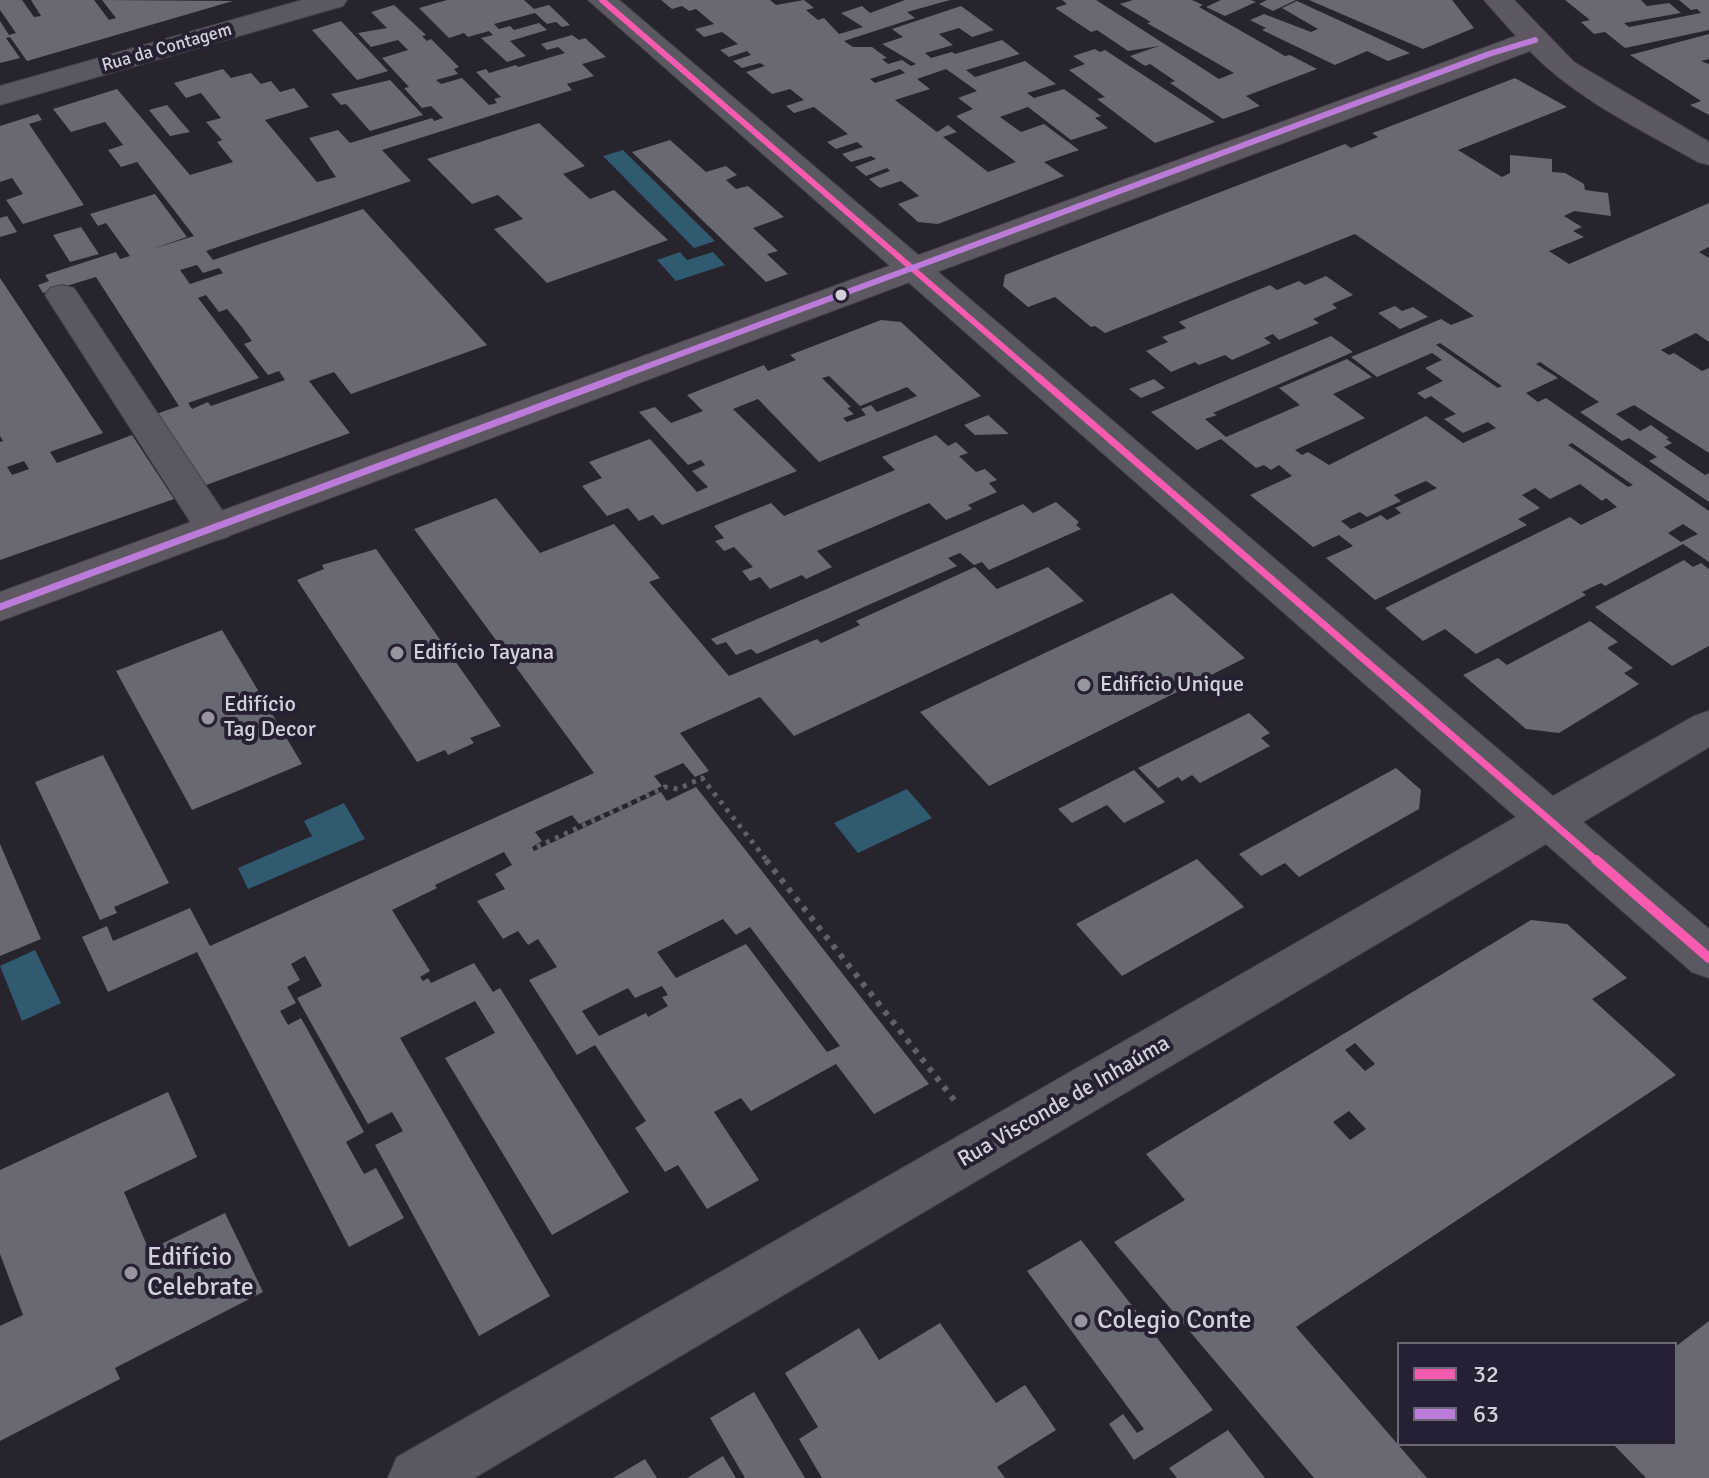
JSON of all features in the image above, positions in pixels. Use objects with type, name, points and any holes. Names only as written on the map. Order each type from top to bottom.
[{"type":"street","name":"Rua da Contagem","points":[[0,96],[333,0]]},
{"type":"street","points":[[602,0],[909,269],[1709,958]]},
{"type":"street","points":[[1498,0],[1563,68],[1637,115],[1709,155]]},
{"type":"street","points":[[0,607],[1489,54],[1535,40]]},
{"type":"street","points":[[62,295],[214,528]]},
{"type":"street","name":"Rua Visconde de Inhaúma","points":[[418,1478],[1709,727]]},
{"type":"path","points":[[537,847],[665,787],[678,789],[702,778],[990,1145]]},
{"type":"water","points":[[623,150],[715,241],[694,248],[603,156]]},
{"type":"water","points":[[680,252],[687,260],[713,252],[725,265],[676,281],[657,260]]},
{"type":"water","points":[[907,789],[932,818],[858,853],[834,823]]},
{"type":"water","points":[[344,803],[365,839],[248,889],[238,868],[312,836],[304,821]]},
{"type":"water","points":[[35,950],[61,1003],[22,1021],[0,966]]},
{"type":"building","points":[[0,0],[22,0],[34,17],[41,16],[31,0],[94,0],[109,20],[116,18],[102,0],[233,1],[27,61],[10,37],[6,38],[20,58],[0,63],[0,21],[9,35],[16,33],[0,10]]},
{"type":"building","points":[[447,0],[524,0],[534,9],[549,5],[570,25],[547,24],[535,13],[494,24],[499,29],[510,26],[514,30],[539,23],[547,30],[510,41],[526,56],[507,62],[481,38],[493,35],[489,31],[449,38],[419,8]]},
{"type":"building","points":[[661,0],[770,0],[776,5],[804,0],[814,8],[806,10],[818,20],[824,18],[839,34],[863,27],[841,13],[862,6],[870,13],[905,0],[950,0],[907,12],[915,18],[844,41],[853,47],[872,47],[887,58],[882,59],[888,64],[902,60],[911,66],[916,64],[882,44],[903,37],[892,29],[961,6],[994,30],[972,37],[959,28],[939,34],[953,45],[925,53],[931,58],[1002,40],[1020,54],[966,70],[975,77],[1025,61],[1056,84],[1027,93],[1034,98],[1064,89],[1101,116],[1095,118],[1108,128],[1071,140],[1028,107],[1000,117],[1021,132],[1044,124],[1079,150],[1044,162],[1064,176],[938,224],[918,222],[898,204],[919,196],[901,181],[880,188],[869,179],[890,171],[887,168],[866,176],[855,167],[876,159],[871,156],[851,162],[842,154],[863,147],[857,142],[836,149],[827,142],[848,134],[814,107],[794,113],[786,106],[804,100],[790,89],[772,94],[746,72],[765,66],[760,63],[742,68],[733,61],[751,55],[747,51],[729,57],[720,50],[738,44],[722,32],[704,37],[695,29],[714,24],[696,9],[689,11],[682,6],[672,9]],"holes":[[[900,69],[905,73],[875,83],[870,79]],[[946,69],[977,91],[958,98],[973,109],[956,116],[1016,162],[988,172],[943,137],[957,132],[948,125],[937,132],[895,100],[930,89],[917,79]]]},
{"type":"building","points":[[1062,0],[1096,0],[1219,79],[1234,73],[1120,4],[1133,0],[1192,0],[1285,56],[1290,55],[1317,69],[1246,96],[1260,106],[1223,119],[1170,83],[1175,81],[1150,64],[1145,66],[1130,56],[1159,46],[1128,51],[1097,30],[1091,32],[1055,8],[1067,4]]},
{"type":"building","points":[[1221,0],[1256,2],[1225,16],[1206,7]]},
{"type":"building","points":[[1267,0],[1296,0],[1273,11],[1259,4]]},
{"type":"building","points":[[1309,0],[1452,0],[1474,28],[1423,49]]},
{"type":"building","points":[[1565,0],[1641,0],[1647,6],[1669,3],[1681,13],[1624,23],[1629,27],[1701,13],[1697,9],[1691,10],[1679,0],[1709,0],[1709,30],[1625,48],[1605,32],[1594,34],[1581,22],[1590,20]]},
{"type":"building","points":[[1297,1],[1410,53],[1388,61],[1367,51],[1335,65],[1262,30],[1266,28],[1250,20],[1264,14],[1311,32],[1318,29],[1282,8]]},
{"type":"building","points":[[394,5],[426,35],[422,36],[427,41],[431,39],[459,67],[454,69],[458,74],[436,80],[441,84],[462,78],[489,105],[497,103],[494,99],[501,97],[476,72],[486,69],[489,73],[518,67],[565,53],[558,47],[547,50],[541,44],[572,35],[579,40],[585,38],[606,57],[582,64],[594,76],[567,84],[572,90],[382,150],[411,181],[206,251],[213,260],[363,209],[487,345],[351,394],[334,372],[309,381],[350,433],[206,485],[156,414],[179,406],[96,277],[43,293],[38,285],[49,281],[45,275],[116,252],[120,259],[130,256],[106,223],[98,226],[90,214],[155,194],[187,237],[152,249],[194,236],[137,162],[121,167],[108,150],[123,145],[105,122],[71,132],[53,109],[117,89],[190,175],[233,162],[217,142],[222,140],[206,122],[221,118],[201,93],[186,98],[174,83],[223,69],[231,78],[251,73],[261,84],[271,81],[280,92],[294,88],[309,107],[265,120],[317,182],[336,177],[309,138],[338,130],[350,143],[432,118],[434,121],[443,118],[431,106],[422,108],[404,88],[409,87],[382,58],[408,50],[398,40],[371,47],[358,33],[387,28],[371,12]],"holes":[[[197,265],[203,273],[219,268],[223,273],[190,284],[180,270]],[[206,295],[219,312],[227,309],[241,326],[252,341],[244,344],[268,375],[279,371],[285,380],[211,406],[208,402],[192,409],[188,403],[259,378],[198,298]]]},
{"type":"building","points":[[341,21],[388,71],[357,80],[312,30]]},
{"type":"building","points":[[1709,34],[1709,59],[1701,61],[1709,64],[1709,115],[1690,105],[1701,101],[1630,55]]},
{"type":"building","points":[[1095,49],[1100,52],[1105,50],[1215,122],[1155,143],[1097,99],[1105,97],[1069,70],[1085,64],[1073,56]]},
{"type":"building","points":[[1515,78],[1567,107],[1458,150],[1502,177],[1510,173],[1510,155],[1552,159],[1552,172],[1565,173],[1584,184],[1585,190],[1608,193],[1611,216],[1574,211],[1564,216],[1582,227],[1573,231],[1584,237],[1549,251],[1569,264],[1709,203],[1709,247],[1699,252],[1709,258],[1709,342],[1696,333],[1661,350],[1669,355],[1674,353],[1702,371],[1709,368],[1709,453],[1634,405],[1616,414],[1640,431],[1651,425],[1672,443],[1664,447],[1705,475],[1709,473],[1709,502],[1649,461],[1657,457],[1629,438],[1622,441],[1580,412],[1599,402],[1540,362],[1536,364],[1558,378],[1526,393],[1538,402],[1546,398],[1709,511],[1709,562],[1683,544],[1605,586],[1601,583],[1582,592],[1586,595],[1476,654],[1445,629],[1423,641],[1385,608],[1570,517],[1581,525],[1617,507],[1606,498],[1602,501],[1580,484],[1550,499],[1535,488],[1522,495],[1540,508],[1518,519],[1527,525],[1375,600],[1326,558],[1353,546],[1339,535],[1313,547],[1250,495],[1292,476],[1279,465],[1271,470],[1264,465],[1256,468],[1221,439],[1197,450],[1151,412],[1331,336],[1353,352],[1205,419],[1226,437],[1300,405],[1279,388],[1347,359],[1372,377],[1333,394],[1365,418],[1295,450],[1302,455],[1308,452],[1329,465],[1426,416],[1463,443],[1496,428],[1488,422],[1463,433],[1444,419],[1456,414],[1431,396],[1425,399],[1417,393],[1443,381],[1425,368],[1442,360],[1432,353],[1377,377],[1351,357],[1441,319],[1451,325],[1474,316],[1355,234],[1105,333],[1095,326],[1091,327],[1055,297],[1028,307],[1003,286],[1005,275],[1345,144],[1351,148],[1378,137],[1372,133]],"holes":[[[1440,343],[1502,386],[1498,388],[1436,345]],[[1572,443],[1633,485],[1628,487],[1568,445]],[[1426,481],[1437,488],[1395,508],[1401,513],[1387,520],[1381,515],[1351,529],[1341,521],[1360,512],[1367,517],[1401,501],[1394,495]],[[1683,524],[1698,534],[1681,542],[1668,533]]]},
{"type":"building","points":[[390,80],[423,115],[370,131],[346,104],[341,105],[331,94]]},
{"type":"building","points":[[167,105],[190,132],[170,136],[149,110]]},
{"type":"building","points":[[38,114],[42,120],[29,124],[84,205],[23,224],[6,200],[23,194],[12,178],[0,182],[0,126]]},
{"type":"building","points":[[539,123],[585,166],[563,174],[590,199],[614,190],[668,240],[547,283],[494,229],[523,219],[498,195],[472,204],[427,159]]},
{"type":"building","points":[[670,140],[706,172],[726,166],[737,175],[726,180],[736,189],[748,186],[784,217],[753,228],[778,251],[767,254],[788,274],[766,282],[632,152]]},
{"type":"building","points":[[7,216],[17,232],[0,237],[0,218]]},
{"type":"building","points":[[81,227],[99,254],[70,262],[53,235]]},
{"type":"building","points":[[1326,276],[1353,295],[1332,304],[1337,308],[1313,319],[1319,323],[1279,340],[1273,334],[1264,338],[1271,343],[1232,360],[1225,355],[1171,372],[1146,351],[1168,342],[1162,337],[1186,328],[1179,322],[1270,285],[1277,290],[1299,281],[1305,285]]},
{"type":"building","points":[[0,278],[103,433],[50,452],[57,463],[132,435],[174,499],[0,560],[0,442],[3,441],[0,436]],"holes":[[[24,461],[29,469],[12,475],[7,467]]]},
{"type":"building","points":[[1395,306],[1402,311],[1413,307],[1428,317],[1400,329],[1378,313]]},
{"type":"building","points":[[881,320],[901,322],[981,396],[819,462],[758,399],[733,409],[797,471],[662,525],[653,515],[639,521],[628,508],[607,516],[582,486],[602,478],[589,462],[650,439],[697,492],[708,487],[692,471],[705,465],[701,460],[688,465],[639,412],[655,407],[671,423],[703,411],[687,395],[764,365],[768,371],[796,360],[790,355]],"holes":[[[829,376],[860,406],[907,387],[917,396],[877,412],[871,405],[861,409],[866,415],[847,422],[843,418],[854,414],[847,408],[851,407],[822,378]]]},
{"type":"building","points":[[1154,379],[1165,388],[1141,398],[1129,389]]},
{"type":"building","points":[[988,415],[1009,434],[975,435],[964,425]]},
{"type":"building","points":[[936,435],[948,446],[956,442],[968,453],[959,456],[976,472],[985,469],[997,480],[989,483],[997,492],[968,505],[972,509],[946,520],[929,503],[817,551],[832,567],[806,579],[802,575],[770,589],[760,577],[750,581],[742,571],[753,567],[734,547],[724,551],[715,541],[724,538],[714,526],[771,503],[784,516],[895,470],[882,457]]},
{"type":"building","points":[[496,498],[540,553],[614,524],[660,578],[649,582],[729,676],[817,639],[821,643],[860,625],[856,621],[975,567],[997,589],[1048,567],[1084,601],[794,736],[760,697],[680,733],[709,771],[695,777],[683,763],[654,776],[662,786],[622,805],[579,824],[572,815],[535,832],[542,841],[532,847],[534,851],[661,792],[667,801],[696,787],[929,1084],[874,1114],[836,1064],[751,1111],[741,1098],[714,1112],[759,1180],[707,1209],[678,1165],[665,1172],[635,1128],[646,1121],[595,1045],[577,1055],[529,980],[557,967],[538,939],[528,945],[518,931],[503,939],[477,901],[505,889],[495,874],[512,865],[504,852],[435,885],[437,888],[392,910],[430,971],[420,977],[423,981],[428,978],[431,983],[474,963],[493,992],[500,988],[629,1192],[552,1235],[445,1058],[495,1033],[475,1001],[400,1038],[550,1296],[479,1336],[375,1145],[403,1131],[392,1112],[368,1124],[297,998],[322,986],[305,956],[291,964],[300,980],[287,987],[296,1003],[280,1011],[288,1025],[301,1018],[364,1132],[346,1142],[364,1174],[376,1168],[404,1218],[349,1247],[197,952],[108,992],[82,937],[107,926],[113,941],[190,908],[210,946],[594,773],[414,529]],"holes":[[[723,919],[736,935],[750,927],[840,1046],[827,1052],[746,944],[676,978],[657,952]],[[662,986],[668,995],[662,997],[668,1006],[599,1036],[582,1011],[628,988],[635,998]]]},
{"type":"building","points":[[1056,502],[1079,522],[1076,525],[1081,529],[989,570],[982,562],[974,565],[960,553],[948,558],[957,566],[757,654],[751,649],[736,655],[726,642],[717,645],[711,639],[1023,504],[1033,513]]},
{"type":"building","name":"Edifício Tayana","points":[[376,549],[501,726],[470,738],[474,743],[448,755],[445,750],[417,762],[297,580],[324,569],[322,565]]},
{"type":"building","points":[[1684,560],[1693,567],[1701,563],[1709,569],[1709,646],[1672,666],[1595,607]]},
{"type":"building","name":"Edifício Unique","points":[[1172,593],[1245,658],[989,786],[920,712]]},
{"type":"building","points":[[1590,621],[1618,642],[1607,648],[1633,668],[1624,673],[1639,684],[1559,733],[1526,729],[1463,675],[1498,658],[1507,665]]},
{"type":"building","name":"Edifício Tag Decor","points":[[222,630],[302,764],[192,810],[116,671]]},
{"type":"building","points":[[1249,713],[1270,733],[1261,738],[1270,746],[1200,783],[1192,775],[1182,781],[1178,777],[1158,788],[1138,768]]},
{"type":"building","points":[[103,755],[169,883],[114,907],[117,913],[100,920],[35,782]]},
{"type":"building","points":[[1396,768],[1421,790],[1419,809],[1299,877],[1285,863],[1261,876],[1239,854]]},
{"type":"building","points":[[1134,770],[1165,802],[1124,823],[1107,805],[1072,823],[1058,809]]},
{"type":"building","points":[[0,844],[41,939],[0,956]]},
{"type":"building","points":[[1197,859],[1244,907],[1122,976],[1076,924]]},
{"type":"building","points":[[1531,920],[1567,924],[1627,978],[1592,999],[1676,1075],[1296,1327],[1427,1478],[1314,1478],[1114,1242],[1185,1200],[1146,1154]],"holes":[[[1355,1043],[1375,1064],[1365,1071],[1345,1050]],[[1349,1111],[1366,1129],[1350,1140],[1333,1122]]]},
{"type":"building","name":"Edifício Celebrate","points":[[168,1092],[197,1157],[124,1192],[149,1250],[225,1213],[263,1292],[115,1368],[120,1379],[0,1441],[0,1326],[23,1315],[0,1254],[0,1170]]},
{"type":"building","points":[[1081,1240],[1213,1410],[1134,1460],[1109,1424],[1123,1414],[1137,1433],[1144,1429],[1027,1271]]},
{"type":"building","points":[[1709,1321],[1709,1478],[1646,1478],[1615,1446],[1677,1446],[1677,1345]]},
{"type":"building","points":[[940,1323],[996,1403],[1025,1385],[1056,1430],[997,1467],[1005,1478],[822,1478],[799,1439],[818,1427],[785,1373],[859,1328],[879,1360]]},
{"type":"building","points":[[754,1392],[805,1478],[745,1478],[710,1418]]},
{"type":"building","points":[[1228,1430],[1265,1478],[1177,1478],[1169,1468]]},
{"type":"building","points":[[723,1456],[736,1478],[687,1478]]},
{"type":"building","points":[[645,1459],[657,1478],[613,1478]]},
{"type":"transit line","name":"32","points":[[602,0],[1709,958]]},
{"type":"transit line","name":"63","points":[[0,607],[1489,54],[1535,40]]},
{"type":"place","name":"Edifício Tayana","points":[[397,653]]},
{"type":"place","name":"Edifício Unique","points":[[1084,685]]},
{"type":"place","name":"Edifício Tag Decor","points":[[208,718]]},
{"type":"place","name":"Edifício Celebrate","points":[[131,1273]]},
{"type":"place","name":"Colegio Conte","points":[[1081,1321]]}]
